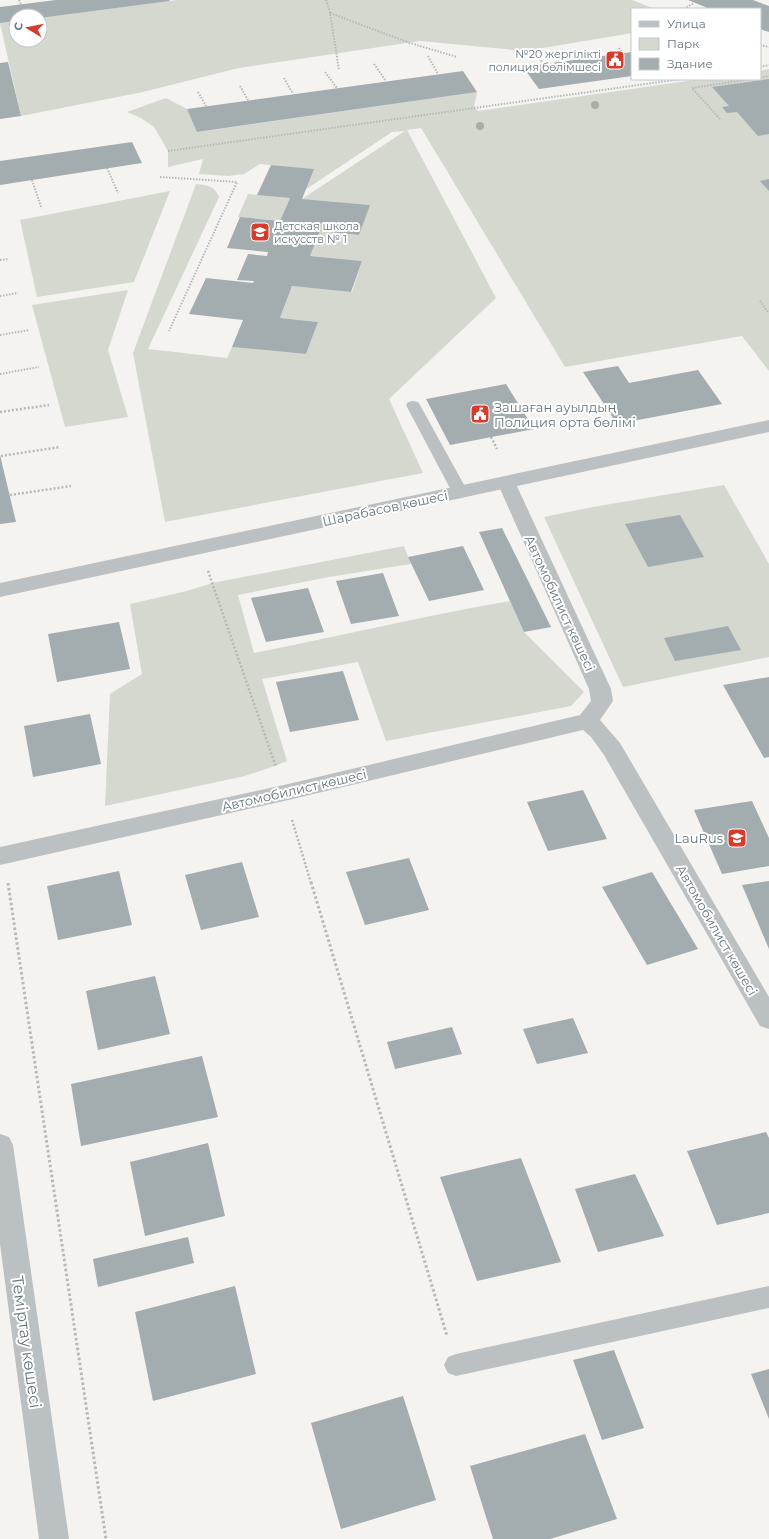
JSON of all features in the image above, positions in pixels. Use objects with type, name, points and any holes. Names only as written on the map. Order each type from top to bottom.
[{"type":"street","name":"Шарабасов көшесі","points":[[0,590],[769,426]]},
{"type":"street","name":"Автомобилист көшесі","points":[[0,856],[284,793],[587,721],[596,712],[602,701],[600,689],[506,482]]},
{"type":"street","name":"Автомобилист көшесі","points":[[587,721],[599,732],[612,749],[769,1019]]},
{"type":"street","name":"Теміртау көшесі","points":[[0,1145],[2,1176],[54,1539]]},
{"type":"lane","points":[[413,405],[460,492]]},
{"type":"lane","points":[[456,1365],[769,1297]]},
{"type":"path","points":[[19,0],[21,5]]},
{"type":"path","points":[[326,0],[330,13],[339,70]]},
{"type":"path","points":[[686,8],[694,3]]},
{"type":"path","points":[[330,13],[410,43],[457,57]]},
{"type":"path","points":[[619,48],[623,53]]},
{"type":"path","points":[[428,56],[438,74]]},
{"type":"path","points":[[539,58],[544,64]]},
{"type":"path","points":[[374,64],[386,81]]},
{"type":"path","points":[[325,72],[337,88]]},
{"type":"path","points":[[284,78],[293,94]]},
{"type":"path","points":[[168,151],[674,80]]},
{"type":"path","points":[[720,119],[692,88],[744,80]]},
{"type":"path","points":[[240,86],[248,100]]},
{"type":"path","points":[[198,92],[206,106]]},
{"type":"path","points":[[107,168],[118,193]]},
{"type":"path","points":[[160,177],[237,182],[169,331]]},
{"type":"path","points":[[32,180],[41,207]]},
{"type":"path","points":[[0,260],[9,259]]},
{"type":"path","points":[[0,296],[18,293]]},
{"type":"path","points":[[760,302],[769,311]]},
{"type":"path","points":[[0,335],[29,330]]},
{"type":"path","points":[[0,374],[38,367]]},
{"type":"path","points":[[0,412],[49,405]]},
{"type":"path","points":[[491,437],[497,449]]},
{"type":"path","points":[[1,456],[60,447]]},
{"type":"path","points":[[10,495],[71,486]]},
{"type":"path","points":[[209,546],[206,566],[284,793],[456,1365]]},
{"type":"path","points":[[7,877],[106,1539]]},
{"type":"green space","points":[[177,0],[632,0],[652,8],[631,8],[631,33],[525,51],[420,41],[239,68],[143,92],[21,116],[0,23],[8,22],[8,48],[48,48],[48,17]]},
{"type":"green space","points":[[769,69],[769,371],[742,336],[565,367],[421,128],[407,130],[496,298],[389,399],[423,473],[165,522],[133,353],[196,184],[213,188],[219,197],[148,349],[227,358],[232,347],[306,354],[318,322],[280,318],[292,286],[352,292],[362,261],[310,256],[320,231],[359,235],[369,205],[302,199],[405,131],[392,132],[305,190],[313,169],[260,164],[244,174],[228,176],[199,174],[203,159],[168,167],[168,151],[154,127],[141,118],[127,112],[166,98],[187,109],[198,132],[477,92],[474,107],[478,111],[694,80],[761,80],[761,71]]},
{"type":"green space","points":[[170,191],[134,282],[37,297],[20,220]]},
{"type":"green space","points":[[248,194],[290,198],[280,221],[238,217]]},
{"type":"green space","points":[[128,290],[108,350],[128,417],[65,427],[32,305]]},
{"type":"green space","points":[[724,485],[769,564],[769,657],[623,687],[544,517],[593,507]]},
{"type":"green space","points":[[404,546],[411,564],[329,577],[238,595],[254,653],[510,601],[524,632],[584,692],[571,706],[386,741],[358,662],[262,679],[287,761],[245,776],[105,806],[110,694],[142,674],[130,604],[187,591],[212,583]]},
{"type":"building","points":[[56,0],[170,1],[48,17],[48,8],[8,8],[8,22],[0,23],[0,7]]},
{"type":"building","points":[[688,0],[753,0],[769,6],[769,32],[761,29],[761,8],[708,8]]},
{"type":"building","points":[[631,52],[631,76],[539,89],[523,67]]},
{"type":"building","points":[[8,62],[21,116],[0,119],[0,63]]},
{"type":"building","points":[[463,71],[477,92],[197,132],[187,109]]},
{"type":"building","points":[[769,79],[769,134],[758,136],[737,112],[727,113],[722,107],[729,106],[712,87]]},
{"type":"building","points":[[132,142],[142,163],[0,185],[0,161]]},
{"type":"building","points":[[271,165],[314,169],[302,199],[370,205],[359,235],[320,231],[310,256],[362,261],[351,292],[292,286],[280,318],[318,322],[306,354],[232,347],[243,320],[189,314],[206,278],[253,283],[254,281],[237,280],[248,254],[267,256],[268,252],[227,248],[240,217],[280,221],[290,198],[257,195]]},
{"type":"building","points":[[769,179],[769,191],[760,181]]},
{"type":"building","points":[[618,366],[629,383],[698,370],[722,404],[617,424],[583,372]]},
{"type":"building","points":[[506,384],[534,429],[450,445],[426,399]]},
{"type":"building","points":[[0,455],[16,522],[0,524]]},
{"type":"building","points":[[680,515],[704,557],[648,567],[625,524]]},
{"type":"building","points":[[502,528],[551,627],[524,632],[479,532]]},
{"type":"building","points":[[463,546],[484,590],[429,601],[408,557]]},
{"type":"building","points":[[383,573],[399,616],[351,624],[336,581]]},
{"type":"building","points":[[308,588],[324,632],[266,642],[251,598]]},
{"type":"building","points":[[119,622],[130,669],[57,682],[48,634]]},
{"type":"building","points":[[728,626],[741,650],[675,661],[664,638]]},
{"type":"building","points":[[343,671],[359,720],[290,732],[276,682]]},
{"type":"building","points":[[769,677],[769,757],[764,758],[723,685]]},
{"type":"building","points":[[90,714],[101,764],[33,777],[24,726]]},
{"type":"building","points":[[583,790],[607,839],[548,851],[527,802]]},
{"type":"building","points":[[752,801],[769,838],[769,866],[722,874],[694,810]]},
{"type":"building","points":[[409,858],[429,910],[365,925],[346,872]]},
{"type":"building","points":[[242,862],[259,917],[201,930],[185,875]]},
{"type":"building","points":[[119,871],[132,925],[58,940],[47,886]]},
{"type":"building","points":[[652,872],[698,949],[647,965],[602,887]]},
{"type":"building","points":[[769,881],[769,949],[742,885]]},
{"type":"building","points":[[155,976],[170,1034],[98,1050],[86,991]]},
{"type":"building","points":[[573,1018],[588,1053],[537,1064],[523,1029]]},
{"type":"building","points":[[452,1027],[462,1054],[395,1069],[387,1042]]},
{"type":"building","points":[[202,1056],[218,1117],[81,1146],[71,1084]]},
{"type":"building","points":[[766,1132],[769,1138],[769,1213],[717,1225],[687,1151]]},
{"type":"building","points":[[208,1143],[225,1216],[145,1236],[130,1162]]},
{"type":"building","points":[[521,1158],[561,1262],[477,1281],[440,1177]]},
{"type":"building","points":[[635,1174],[664,1236],[598,1252],[575,1189]]},
{"type":"building","points":[[188,1237],[194,1263],[98,1287],[93,1259]]},
{"type":"building","points":[[235,1286],[256,1374],[153,1401],[135,1312]]},
{"type":"building","points":[[614,1350],[644,1428],[602,1440],[573,1360]]},
{"type":"building","points":[[769,1369],[769,1419],[751,1374]]},
{"type":"building","points":[[403,1396],[436,1500],[341,1529],[311,1423]]},
{"type":"building","points":[[585,1434],[617,1519],[550,1539],[493,1539],[470,1466]]},
{"type":"place","name":"№20 жергілікті полиция бөлімшесі","points":[[615,60]]},
{"type":"place","name":"Детская школа искусств № 1","points":[[260,232]]},
{"type":"place","name":"Зашаған ауылдың Полиция орта бөлімі","points":[[480,414]]},
{"type":"place","name":"LauRus","points":[[737,838]]}]
